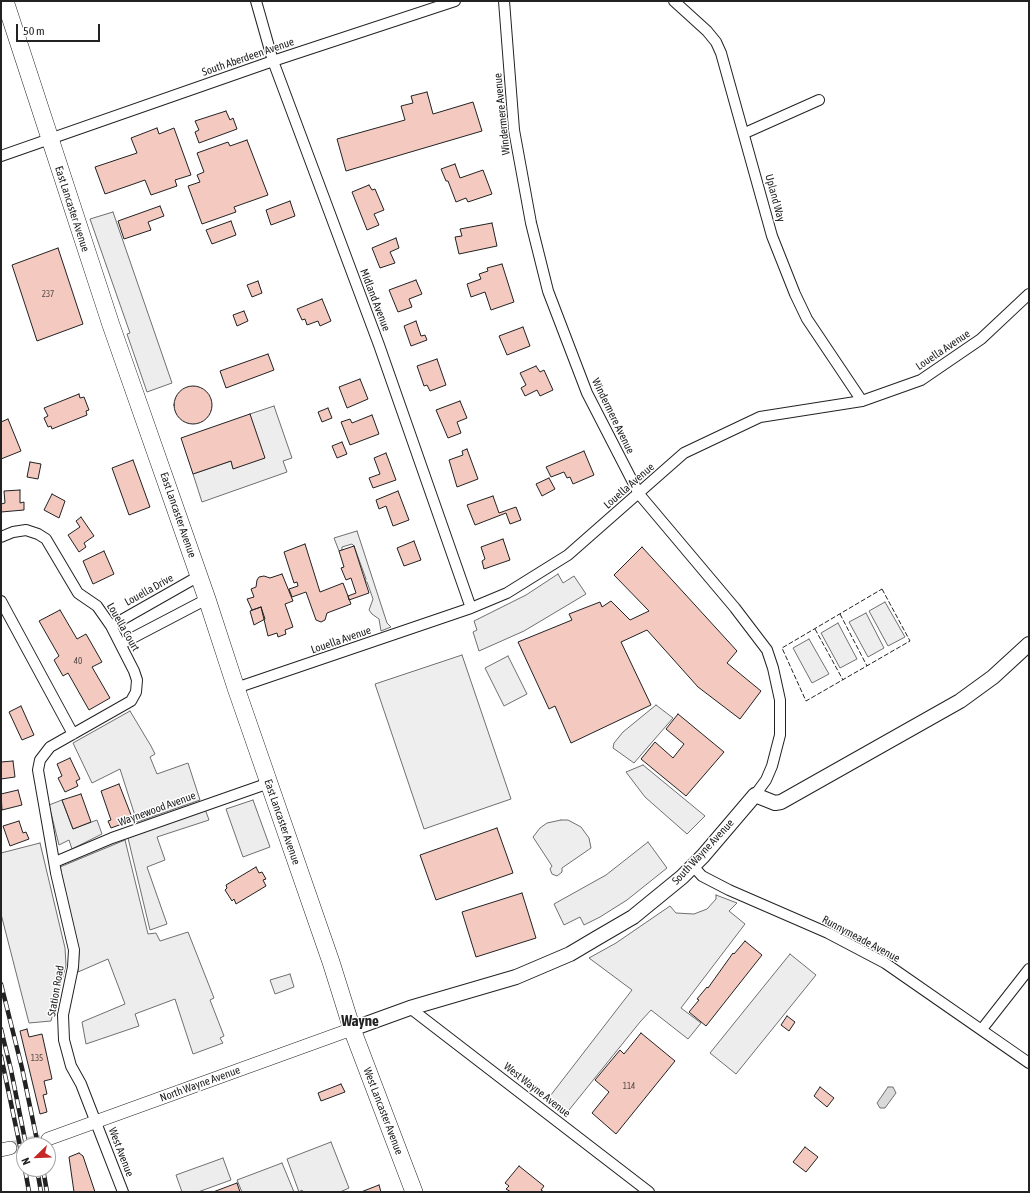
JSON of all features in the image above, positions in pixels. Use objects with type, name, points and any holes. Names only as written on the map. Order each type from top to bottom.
[{"type":"highway","name":"East Lancaster Avenue","points":[[5,1],[111,325],[207,599],[236,688],[331,962],[352,1029]]},
{"type":"highway","name":"West Lancaster Avenue","points":[[352,1029],[414,1192]]},
{"type":"main road","points":[[755,795],[775,803],[781,802],[960,701],[988,681],[1029,644]]},
{"type":"main road","name":"South Wayne Avenue","points":[[352,1029],[410,1008],[516,976],[570,954],[633,917],[656,900],[693,866],[755,795]]},
{"type":"street","name":"Midland Avenue","points":[[256,1],[273,61],[379,344],[471,608]]},
{"type":"street","name":"South Aberdeen Avenue","points":[[1,156],[273,61],[455,1]]},
{"type":"street","name":"Windermere Avenue","points":[[504,1],[514,130],[531,223],[548,291],[587,393],[639,494],[735,608],[767,650],[778,683],[780,735],[769,773],[755,795]]},
{"type":"street","name":"Upland Way","points":[[674,1],[707,30],[716,42],[727,70],[772,236],[795,294],[820,340],[862,401]]},
{"type":"street","points":[[745,133],[819,100]]},
{"type":"street","name":"Louella Avenue","points":[[236,688],[471,608],[506,593],[568,555],[684,453],[760,417],[862,401],[921,380],[982,339],[1029,294]]},
{"type":"street","name":"Louella Court","points":[[1,538],[13,532],[26,530],[38,534],[46,539],[78,593],[97,606],[111,626],[121,644],[137,680],[134,697],[127,704],[72,734],[47,750],[38,765],[38,779],[55,862]]},
{"type":"street","name":"Louella Drive","points":[[111,626],[199,576]]},
{"type":"street","points":[[121,644],[207,599]]},
{"type":"street","points":[[1,601],[72,734]]},
{"type":"street","name":"Waynewood Avenue","points":[[55,862],[112,838],[269,783]]},
{"type":"street","name":"Station Road","points":[[55,862],[56,873],[74,950],[73,967],[63,1016],[64,1040],[70,1066],[81,1084],[87,1103],[96,1120]]},
{"type":"street","name":"Runnymeade Avenue","points":[[693,866],[702,876],[729,890],[828,933],[885,962],[1029,1063]]},
{"type":"street","points":[[982,1029],[1029,969]]},
{"type":"street","name":"West Wayne Avenue","points":[[410,1008],[648,1192]]},
{"type":"street","name":"North Wayne Avenue","points":[[55,1137],[78,1130],[96,1120],[352,1029]]},
{"type":"street","name":"West Avenue","points":[[96,1120],[123,1192]]},
{"type":"shaded area","points":[[113,212],[172,383],[147,392],[127,334],[130,333],[90,219]]},
{"type":"shaded area","points":[[274,406],[292,458],[283,461],[287,472],[202,502],[193,474],[231,461],[233,468],[250,414]]},
{"type":"shaded area","points":[[357,531],[387,623],[391,627],[381,631],[379,619],[369,610],[373,599],[367,582],[365,582],[366,579],[354,546],[352,544],[342,547],[342,550],[339,551],[334,538]]},
{"type":"shaded area","points":[[558,574],[563,583],[574,576],[586,594],[524,631],[479,651],[473,632],[477,630],[474,621],[526,595]]},
{"type":"shaded area","points":[[885,602],[905,637],[888,646],[869,611]]},
{"type":"shaded area","points":[[866,613],[884,648],[868,657],[849,622]]},
{"type":"shaded area","points":[[838,623],[857,659],[840,668],[821,633]]},
{"type":"shaded area","points":[[809,639],[829,674],[812,683],[793,648]]},
{"type":"shaded area","points":[[462,655],[511,799],[424,829],[375,684]]},
{"type":"shaded area","points":[[508,656],[527,694],[504,706],[485,668]]},
{"type":"shaded area","points":[[656,705],[673,718],[634,763],[613,748],[614,743],[623,732]]},
{"type":"shaded area","points":[[130,711],[155,754],[150,757],[157,774],[188,763],[200,800],[137,822],[120,769],[92,783],[73,743]]},
{"type":"shaded area","points":[[643,765],[705,816],[687,834],[645,797],[626,772]]},
{"type":"shaded area","points":[[62,800],[73,829],[97,820],[102,834],[72,849],[69,840],[59,845],[49,805]]},
{"type":"shaded area","points":[[253,800],[270,847],[243,857],[226,809]]},
{"type":"shaded area","points":[[205,809],[209,820],[157,837],[165,860],[147,867],[167,924],[150,930],[128,838]]},
{"type":"shaded area","points":[[568,820],[581,827],[589,838],[591,848],[562,868],[562,872],[557,876],[552,874],[550,869],[552,866],[533,837],[540,828],[547,823]]},
{"type":"shaded area","points":[[125,840],[148,934],[156,933],[160,941],[188,932],[214,998],[210,1000],[224,1036],[220,1038],[223,1043],[193,1054],[175,999],[135,1014],[139,1026],[86,1044],[82,1022],[125,1004],[108,959],[78,972],[79,953],[60,867]]},
{"type":"shaded area","points":[[648,842],[667,868],[627,900],[600,917],[584,925],[580,917],[564,925],[554,904],[606,875]]},
{"type":"shaded area","points":[[40,843],[65,948],[66,965],[51,1021],[29,1023],[1,914],[1,853]]},
{"type":"shaded area","points":[[716,895],[737,903],[729,911],[745,924],[681,1008],[701,1023],[688,1039],[651,1010],[565,1115],[547,1100],[632,990],[589,958],[616,943],[670,906],[676,913],[694,914],[707,909],[716,899]]},
{"type":"shaded area","points":[[790,954],[816,975],[736,1074],[710,1053]]},
{"type":"shaded area","points":[[290,974],[294,987],[275,994],[270,980]]},
{"type":"shaded area","points":[[888,1087],[893,1087],[896,1093],[885,1108],[880,1108],[877,1103]]},
{"type":"shaded area","points":[[331,1142],[349,1188],[340,1192],[303,1192],[302,1190],[299,1192],[287,1159]]},
{"type":"shaded area","points":[[223,1158],[231,1180],[198,1192],[182,1192],[176,1175]]},
{"type":"shaded area","points":[[282,1163],[294,1192],[242,1192],[237,1180]]},
{"type":"building","points":[[427,92],[433,114],[473,102],[482,131],[346,171],[337,139],[405,120],[401,106],[413,103],[411,96]]},
{"type":"building","points":[[226,111],[230,120],[233,118],[237,129],[199,143],[195,132],[199,130],[195,121]]},
{"type":"building","points":[[157,128],[159,134],[174,128],[191,175],[175,180],[177,186],[151,195],[145,180],[105,194],[95,167],[137,153],[131,138]]},
{"type":"building","points":[[247,140],[268,195],[234,207],[236,212],[202,224],[188,186],[200,182],[197,175],[204,172],[197,153],[228,142],[230,146]]},
{"type":"building","points":[[455,164],[460,178],[483,170],[492,194],[468,202],[466,198],[456,202],[448,181],[446,181],[441,169]]},
{"type":"building","points":[[369,185],[372,190],[375,189],[384,210],[374,214],[379,225],[367,230],[352,192]]},
{"type":"building","points":[[290,201],[295,216],[271,225],[266,210]]},
{"type":"building","points":[[160,206],[164,216],[148,222],[151,230],[124,239],[118,221]]},
{"type":"building","points":[[231,221],[236,235],[212,244],[206,230]]},
{"type":"building","points":[[492,223],[497,246],[459,254],[455,237],[462,236],[460,229]]},
{"type":"building","points":[[396,238],[399,248],[390,252],[395,263],[380,268],[372,248]]},
{"type":"building","points":[[58,248],[83,324],[37,341],[12,265]]},
{"type":"building","points":[[502,264],[514,302],[491,310],[485,292],[471,297],[467,284],[481,279],[479,274],[488,271],[487,268]]},
{"type":"building","points":[[416,280],[422,294],[409,299],[412,307],[398,312],[389,290]]},
{"type":"building","points":[[258,281],[262,293],[252,297],[247,285]]},
{"type":"building","points":[[322,299],[331,321],[320,326],[318,321],[307,325],[305,319],[302,320],[297,309]]},
{"type":"building","points":[[244,311],[248,321],[237,326],[233,315]]},
{"type":"building","points":[[416,321],[421,336],[425,335],[427,340],[411,346],[404,326]]},
{"type":"building","points":[[523,327],[530,346],[507,355],[499,336]]},
{"type":"building","points":[[268,354],[274,370],[226,388],[220,371]]},
{"type":"building","points":[[437,359],[446,385],[430,391],[427,385],[424,386],[417,366]]},
{"type":"building","points":[[536,366],[540,372],[544,370],[553,390],[540,396],[537,390],[525,396],[521,388],[526,385],[520,373]]},
{"type":"building","points":[[360,379],[368,399],[347,408],[339,387]]},
{"type":"building","points":[[189,386],[197,386],[204,389],[209,394],[212,405],[209,416],[204,421],[197,424],[189,424],[182,421],[177,416],[174,409],[174,401],[177,394],[182,389]]},
{"type":"building","points":[[79,394],[80,398],[84,397],[89,410],[86,411],[87,415],[52,429],[51,426],[48,427],[44,418],[48,416],[44,408]]},
{"type":"building","points":[[460,401],[467,418],[457,422],[461,433],[448,438],[436,410]]},
{"type":"building","points":[[328,408],[332,418],[322,422],[318,412]]},
{"type":"building","points":[[250,414],[265,458],[233,469],[231,461],[193,474],[181,438]]},
{"type":"building","points":[[372,415],[379,434],[350,445],[341,422],[350,419],[352,423]]},
{"type":"building","points":[[8,419],[21,451],[1,459],[1,422]]},
{"type":"building","points":[[342,442],[347,454],[337,458],[332,446]]},
{"type":"building","points":[[467,449],[478,479],[457,487],[449,460],[463,455],[462,451]]},
{"type":"building","points":[[584,451],[594,475],[573,484],[570,477],[567,478],[564,472],[551,477],[546,467]]},
{"type":"building","points":[[386,453],[396,480],[373,488],[369,478],[380,474],[374,458]]},
{"type":"building","points":[[133,460],[150,507],[129,515],[112,468]]},
{"type":"building","points":[[30,462],[41,464],[38,479],[27,477]]},
{"type":"building","points":[[549,478],[555,489],[542,496],[536,484]]},
{"type":"building","points":[[20,490],[20,503],[24,502],[24,510],[1,512],[1,504],[5,503],[4,491]]},
{"type":"building","points":[[398,491],[409,520],[393,526],[386,506],[379,509],[376,500]]},
{"type":"building","points":[[52,494],[65,501],[59,518],[44,510]]},
{"type":"building","points":[[493,496],[499,513],[516,507],[521,520],[510,524],[506,513],[475,525],[467,505]]},
{"type":"building","points":[[81,517],[94,536],[84,543],[86,547],[79,552],[68,535],[80,527],[76,521]]},
{"type":"building","points":[[503,539],[510,560],[484,569],[482,561],[485,559],[481,547]]},
{"type":"building","points":[[414,541],[421,560],[404,566],[397,548]]},
{"type":"building","points":[[305,544],[320,592],[343,583],[351,604],[327,613],[325,620],[321,622],[316,620],[306,592],[292,597],[289,589],[298,586],[297,582],[294,583],[284,552]]},
{"type":"building","points":[[354,546],[369,593],[349,600],[348,596],[356,593],[351,578],[346,580],[341,568],[344,567],[339,551]]},
{"type":"building","points":[[642,547],[737,651],[727,663],[761,691],[740,719],[698,687],[647,630],[621,642],[651,705],[571,743],[555,706],[549,709],[518,642],[572,620],[569,614],[600,602],[602,607],[611,601],[630,620],[649,611],[614,575]]},
{"type":"building","points":[[104,551],[114,574],[93,584],[83,561]]},
{"type":"building","points":[[282,574],[293,601],[285,604],[293,627],[285,630],[286,634],[278,637],[277,633],[268,636],[261,607],[252,610],[247,599],[254,597],[251,589],[256,587],[259,577],[264,576],[270,578]]},
{"type":"building","points":[[261,607],[265,619],[254,625],[250,611]]},
{"type":"building","points":[[60,610],[77,639],[86,634],[102,662],[92,667],[110,698],[89,710],[68,673],[63,676],[54,660],[59,656],[39,621]]},
{"type":"building","points":[[21,706],[34,735],[22,740],[9,712]]},
{"type":"building","points":[[678,714],[724,752],[686,796],[641,759],[655,742],[673,758],[684,744],[666,729]]},
{"type":"building","points":[[70,758],[80,779],[76,781],[78,786],[65,792],[58,778],[62,776],[57,764]]},
{"type":"building","points":[[13,761],[15,777],[1,779],[1,762]]},
{"type":"building","points":[[119,784],[133,820],[111,828],[108,821],[111,820],[101,791]]},
{"type":"building","points":[[18,790],[22,805],[2,810],[1,794]]},
{"type":"building","points":[[81,794],[91,822],[73,829],[62,800]]},
{"type":"building","points":[[19,821],[23,833],[26,832],[29,839],[10,846],[3,826]]},
{"type":"building","points":[[497,828],[513,873],[436,900],[420,855]]},
{"type":"building","points":[[256,867],[259,873],[262,872],[266,879],[263,880],[266,886],[236,904],[234,899],[232,901],[225,890],[227,888],[226,885]]},
{"type":"building","points":[[522,893],[536,938],[476,957],[462,912]]},
{"type":"building","points":[[745,941],[762,955],[706,1026],[689,1012],[699,1000],[697,999],[707,987],[708,988],[733,953],[734,954]]},
{"type":"building","points":[[787,1016],[795,1022],[789,1031],[781,1025]]},
{"type":"building","points":[[27,1029],[29,1037],[42,1034],[52,1079],[44,1081],[47,1094],[43,1095],[47,1112],[40,1114],[20,1031]]},
{"type":"building","points":[[641,1033],[675,1061],[616,1134],[592,1113],[609,1092],[595,1080],[620,1050],[624,1054]]},
{"type":"building","points":[[341,1084],[345,1092],[321,1101],[318,1093]]},
{"type":"building","points":[[820,1087],[834,1098],[827,1107],[814,1096]]},
{"type":"building","points":[[805,1147],[818,1157],[806,1172],[793,1162]]},
{"type":"building","points":[[79,1153],[83,1156],[95,1192],[74,1192],[69,1157]]},
{"type":"building","points":[[519,1166],[544,1186],[541,1190],[544,1192],[511,1192],[506,1189],[509,1186],[505,1183]]},
{"type":"building","points":[[237,1183],[240,1192],[213,1192]]},
{"type":"building","points":[[379,1185],[381,1192],[361,1192]]},
{"type":"tunnel","points":[[10,1148],[16,1147]]},
{"type":"railway","points":[[1,984],[22,1068],[36,1137]]},
{"type":"railway","points":[[1,1029],[24,1137]]},
{"type":"railway","points":[[1,1056],[18,1137]]},
{"type":"railway","points":[[26,1177],[29,1192]]},
{"type":"railway","points":[[38,1177],[41,1192]]},
{"type":"railway","points":[[44,1177],[47,1192]]},
{"type":"fence","points":[[882,589],[910,641],[806,701],[782,648],[882,589]]},
{"type":"fence","points":[[840,614],[867,666]]},
{"type":"fence","points":[[815,629],[843,680]]},
{"type":"district","name":"Wayne","points":[[360,1021]]}]
